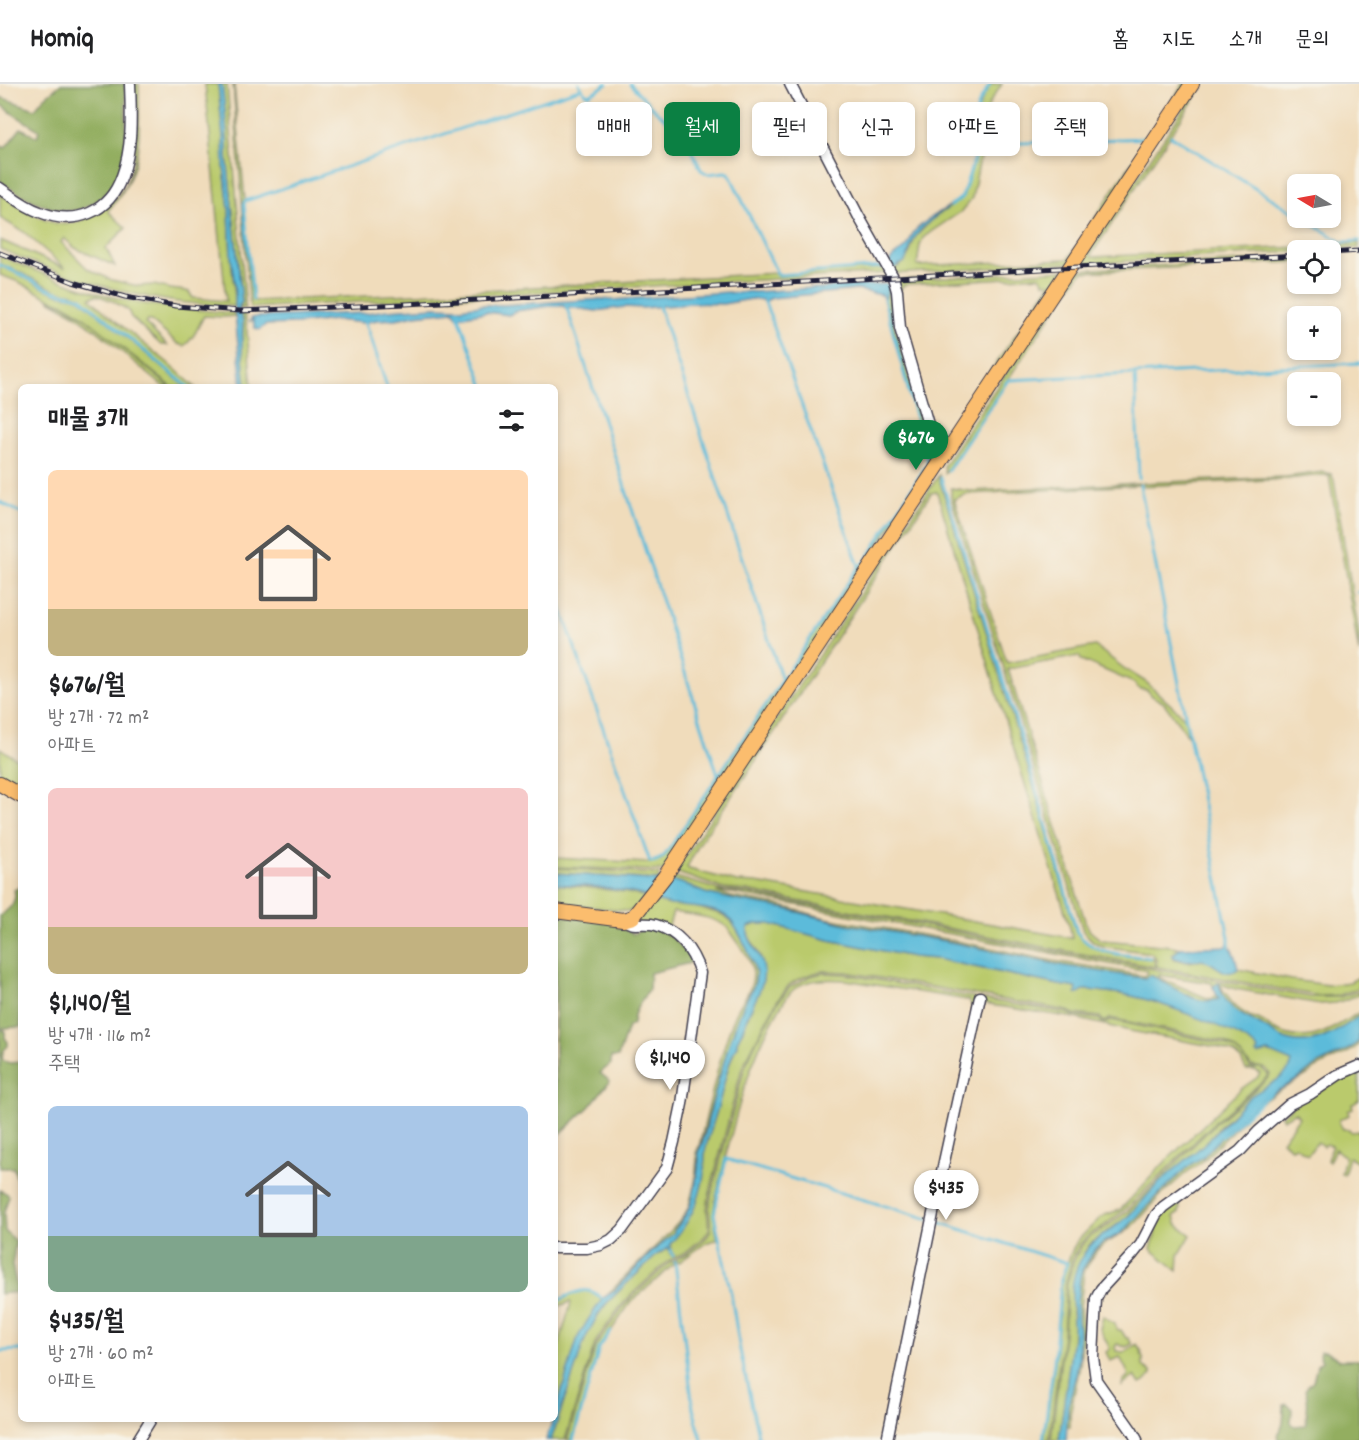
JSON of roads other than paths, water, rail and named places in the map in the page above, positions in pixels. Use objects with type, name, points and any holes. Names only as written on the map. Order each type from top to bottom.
[{"type":"main road","points":[[558,910],[623,920],[633,917],[642,906],[665,876],[1192,84]]},
{"type":"main road","points":[[0,784],[18,794]]},
{"type":"street","points":[[0,188],[32,209],[59,218],[87,215],[101,207],[118,186],[127,158],[131,119],[130,84]]},
{"type":"street","points":[[790,84],[893,277],[897,291],[900,328],[940,463]]},
{"type":"street","points":[[558,1248],[587,1248],[601,1245],[622,1230],[667,1168],[682,1104],[697,1001],[700,973],[698,966],[686,944],[668,930],[655,925],[634,924],[623,920]]},
{"type":"street","points":[[887,1440],[980,997]]},
{"type":"street","points":[[1137,1440],[1096,1380],[1093,1357],[1095,1310],[1096,1299],[1101,1289],[1133,1254],[1163,1207],[1240,1150],[1290,1104],[1338,1075],[1359,1066]]},
{"type":"street","points":[[138,1440],[148,1422]]},
{"type":"water","points":[[218,84],[222,84],[226,120],[227,156],[242,302],[239,306],[239,314],[243,321],[242,348],[246,384],[242,384],[235,313]]},
{"type":"water","points":[[953,204],[924,227],[915,238],[905,262],[892,270],[888,264],[893,257],[907,247],[914,232],[927,220]]},
{"type":"water","points":[[886,284],[889,287],[884,302],[882,295],[857,290],[772,298],[763,302],[763,300],[752,299],[723,304],[688,303],[596,311],[550,306],[516,311],[509,315],[486,312],[458,317],[453,311],[364,323],[335,320],[266,325],[259,330],[255,328],[253,320],[250,321],[256,317],[367,313],[435,307],[460,308],[481,305],[613,300]]},
{"type":"water","points":[[558,873],[679,882],[705,893],[846,924],[950,942],[1065,966],[1142,978],[1150,975],[1201,1000],[1219,999],[1213,987],[1220,983],[1225,999],[1233,1008],[1286,1040],[1309,1042],[1336,1032],[1359,1016],[1359,1041],[1351,1048],[1316,1065],[1298,1079],[1264,1098],[1227,1131],[1203,1157],[1178,1176],[1128,1227],[1095,1249],[1082,1270],[1080,1278],[1077,1303],[1079,1359],[1068,1406],[1066,1440],[1059,1440],[1073,1337],[1073,1283],[1083,1255],[1099,1237],[1131,1214],[1157,1185],[1201,1147],[1251,1096],[1286,1072],[1292,1062],[1268,1052],[1258,1055],[1256,1054],[1258,1050],[1251,1043],[1238,1036],[1182,1012],[1136,997],[1090,990],[1083,990],[1076,994],[1077,988],[937,959],[913,957],[829,940],[770,924],[756,924],[748,927],[749,936],[763,965],[763,978],[760,991],[728,1067],[706,1145],[704,1174],[696,1203],[688,1221],[670,1244],[671,1250],[668,1248],[658,1254],[606,1304],[598,1315],[585,1339],[558,1419],[558,1403],[578,1337],[588,1320],[603,1298],[613,1292],[674,1233],[688,1211],[696,1184],[698,1152],[704,1138],[728,1047],[756,979],[755,969],[744,943],[734,925],[725,915],[706,909],[667,904],[641,895],[596,887],[558,884]]},
{"type":"water","points":[[1228,942],[1238,969],[1233,972],[1225,972],[1206,961],[1181,960],[1172,956],[1180,948],[1228,946]]},
{"type":"water","points":[[552,1422],[557,1422],[551,1440],[546,1440]]},
{"type":"waterway","points":[[579,84],[589,95],[607,84]]},
{"type":"waterway","points":[[630,84],[675,127],[689,144],[701,170],[708,174],[729,173],[778,275],[881,267]]},
{"type":"waterway","points":[[951,206],[962,197],[973,163],[975,118],[979,103],[990,84]]},
{"type":"waterway","points":[[253,300],[245,201],[582,88]]},
{"type":"waterway","points":[[1171,136],[1287,208]]},
{"type":"waterway","points":[[1020,143],[1146,138]]},
{"type":"waterway","points":[[1319,228],[1342,242],[1359,241]]},
{"type":"waterway","points":[[0,265],[53,291],[81,298],[184,384]]},
{"type":"waterway","points":[[885,286],[891,286],[894,321]]},
{"type":"waterway","points":[[764,299],[859,566]]},
{"type":"waterway","points":[[558,600],[650,862],[658,860],[665,855],[859,566],[864,563],[928,463],[884,299]]},
{"type":"waterway","points":[[658,303],[782,680]]},
{"type":"waterway","points":[[566,305],[718,775]]},
{"type":"waterway","points":[[458,314],[483,384]]},
{"type":"waterway","points":[[365,320],[386,384]]},
{"type":"waterway","points":[[948,470],[1008,380],[1359,363]]},
{"type":"waterway","points":[[1135,374],[1139,478]]},
{"type":"waterway","points":[[941,478],[1027,758],[1077,932],[1084,940],[1101,950],[1151,958]]},
{"type":"waterway","points":[[1140,485],[1229,946]]},
{"type":"waterway","points":[[0,502],[18,511]]},
{"type":"waterway","points":[[1222,1137],[1273,1091]]},
{"type":"waterway","points":[[759,1440],[714,1214],[726,1159],[929,1219]]},
{"type":"waterway","points":[[935,1221],[1067,1263],[1061,1279],[1054,1362],[1043,1440]]},
{"type":"waterway","points":[[671,1250],[673,1256]]},
{"type":"waterway","points":[[675,1262],[693,1409],[702,1440]]},
{"type":"waterway","points":[[558,1301],[586,1290],[598,1295],[604,1301]]},
{"type":"waterway","points":[[573,1440],[599,1348],[611,1331]]},
{"type":"waterway","points":[[0,1351],[18,1350]]},
{"type":"railway","points":[[1341,252],[1359,251]]},
{"type":"railway","points":[[0,253],[73,282],[125,297],[176,306],[240,311],[1287,256]]}]
